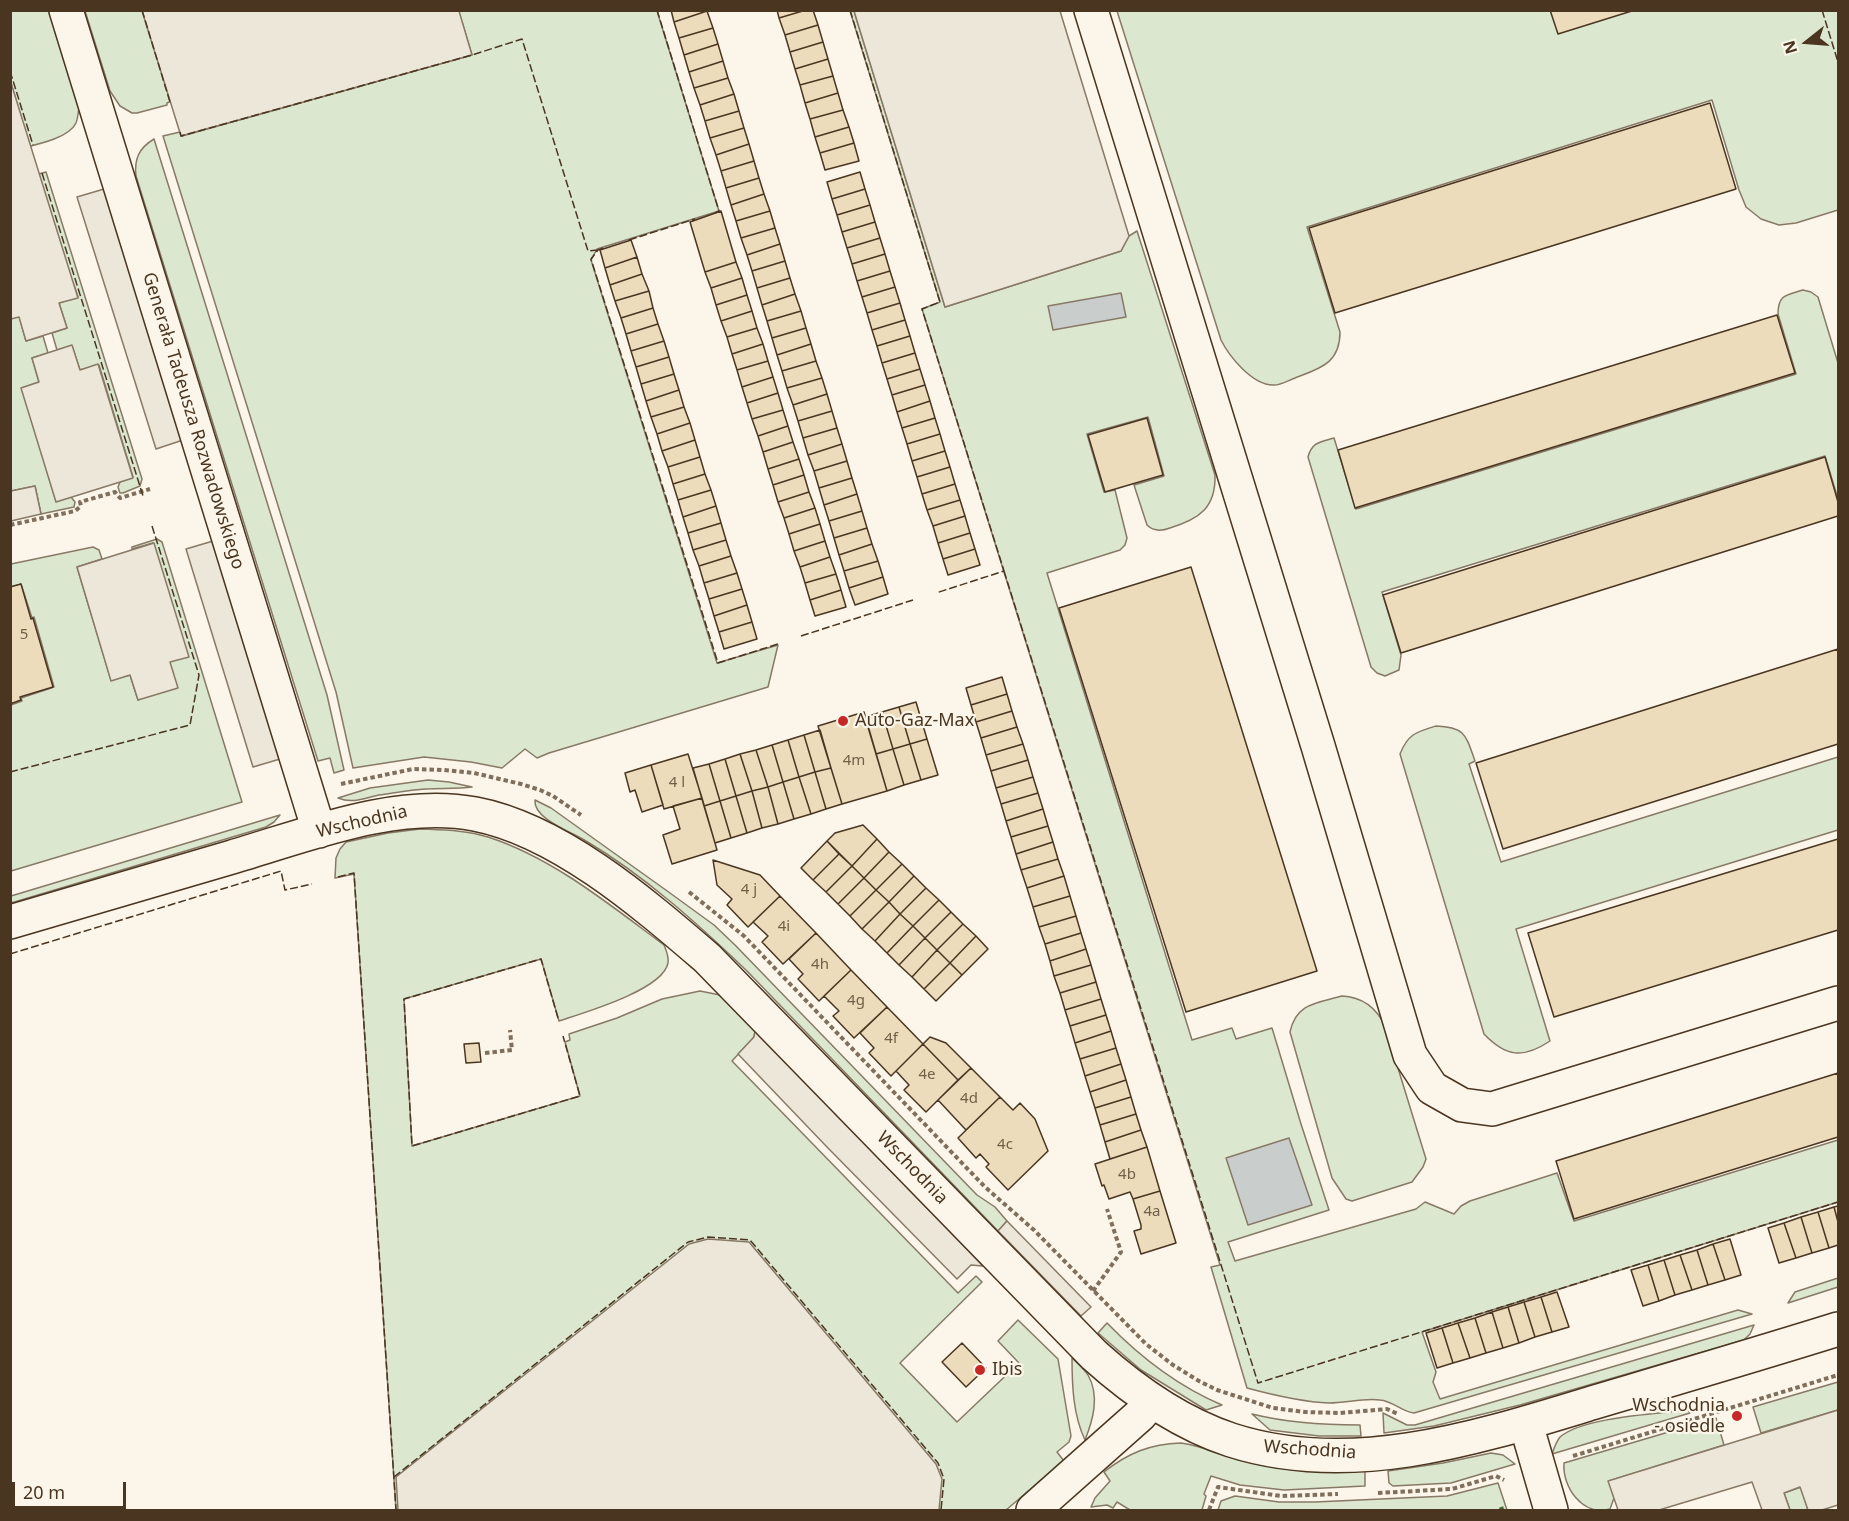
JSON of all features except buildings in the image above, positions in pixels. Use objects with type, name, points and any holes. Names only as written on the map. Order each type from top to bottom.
[{"type":"street","name":"Generała Tadeusza Rozwadowskiego","points":[[66,10],[319,831]]},
{"type":"street","points":[[1091,10],[1318,746],[1410,1055],[1432,1088],[1462,1105],[1492,1109],[1839,1003]]},
{"type":"street","name":"Wschodnia","points":[[10,922],[319,831],[381,815],[417,810],[450,811],[476,814],[522,829],[548,841],[608,879],[707,958],[1094,1355],[1132,1388],[1184,1419],[1231,1440],[1287,1452],[1316,1454],[1354,1454],[1417,1449],[1460,1441],[1526,1424],[1839,1329]]},
{"type":"street","points":[[1033,1510],[1140,1415],[1152,1401]]},
{"type":"street","points":[[1526,1424],[1551,1510]]},
{"type":"path","points":[[10,525],[75,512],[81,506],[80,502],[109,493],[115,492],[120,498],[150,489]]},
{"type":"path","points":[[500,780],[521,784],[546,793],[586,818]]},
{"type":"path","points":[[682,887],[744,936],[985,1187],[1027,1224],[1146,1344],[1173,1365],[1217,1390],[1273,1408],[1305,1412],[1370,1411]]},
{"type":"path","points":[[485,1053],[512,1050],[510,1030]]},
{"type":"path","points":[[1093,1291],[1121,1252],[1107,1209]]},
{"type":"path","points":[[1564,1458],[1839,1375]]},
{"type":"path","points":[[1378,1493],[1452,1489],[1496,1476],[1504,1480],[1514,1478]]},
{"type":"path","points":[[1209,1510],[1213,1498]]},
{"type":"green space","points":[[10,11],[49,11],[79,108],[76,123],[65,134],[47,142],[11,151],[15,97],[11,83]]},
{"type":"green space","points":[[85,11],[148,11],[172,101],[167,105],[137,113],[132,113],[120,106],[110,91]]},
{"type":"green space","points":[[453,11],[657,11],[719,211],[597,249],[591,260],[717,663],[778,645],[768,687],[537,758],[525,749],[502,768],[424,757],[353,768],[336,692],[163,136],[180,132],[182,136],[472,55],[462,22]]},
{"type":"green space","points":[[850,11],[854,11],[945,307],[1121,251],[1129,236],[1137,231],[1215,475],[1212,496],[1204,511],[1189,521],[1164,530],[1155,530],[1147,525],[1134,485],[1164,476],[1148,417],[1087,434],[1104,492],[1115,490],[1127,538],[1125,545],[1120,550],[1047,573],[1192,1040],[1232,1028],[1236,1039],[1272,1028],[1329,1210],[1228,1242],[1235,1261],[1416,1209],[1425,1202],[1454,1214],[1470,1201],[1557,1173],[1574,1221],[1838,1140],[1838,1202],[1422,1332],[1436,1372],[1433,1382],[1440,1399],[1738,1310],[1752,1314],[1414,1413],[1380,1400],[1319,1402],[1287,1398],[1247,1388],[1211,1267],[1220,1265],[922,309],[940,302]]},
{"type":"green space","points":[[1117,11],[1838,11],[1838,210],[1796,223],[1779,225],[1761,219],[1746,207],[1712,100],[1307,227],[1340,332],[1337,351],[1327,363],[1313,371],[1281,384],[1265,384],[1242,368],[1221,340]]},
{"type":"green space","points":[[154,139],[327,695],[344,770],[334,773],[330,758],[318,761],[136,176],[139,154]]},
{"type":"green space","points":[[46,172],[142,479],[140,486],[123,493],[120,493],[118,487],[120,482],[133,477],[99,365],[80,370],[72,346],[57,350],[52,333],[67,328],[59,303],[78,297],[21,179]]},
{"type":"green space","points":[[1803,290],[1818,297],[1838,363],[1838,499],[1825,456],[1382,592],[1401,655],[1399,670],[1385,676],[1377,673],[1371,667],[1308,457],[1314,445],[1334,438],[1356,509],[1796,374],[1778,314],[1778,307],[1784,296]]},
{"type":"green space","points":[[19,316],[26,341],[43,336],[48,353],[32,358],[39,382],[22,388],[56,501],[71,497],[75,502],[74,507],[41,514],[35,486],[11,491],[10,319]]},
{"type":"green space","points":[[157,539],[162,542],[242,802],[11,871],[11,705],[22,701],[21,698],[54,687],[34,617],[32,618],[21,584],[11,587],[11,564],[93,547],[99,550],[102,559],[77,567],[111,680],[130,675],[138,700],[170,662],[153,543],[132,549],[132,547]]},
{"type":"green space","points":[[1436,726],[1453,728],[1467,739],[1475,761],[1469,764],[1501,862],[1838,757],[1838,830],[1516,929],[1550,1041],[1523,1053],[1507,1051],[1484,1034],[1400,754],[1410,738],[1423,730]]},
{"type":"green space","points":[[428,780],[472,787],[414,790],[354,800],[338,798],[370,788]]},
{"type":"green space","points":[[535,800],[551,808],[714,925],[977,1195],[995,1207],[1007,1221],[998,1231],[728,953],[690,918],[629,869],[547,819],[536,807]]},
{"type":"green space","points":[[280,815],[266,827],[11,903],[11,896]]},
{"type":"green space","points":[[420,829],[480,835],[535,857],[602,899],[664,945],[668,963],[663,973],[638,991],[559,1021],[541,959],[404,999],[412,1146],[580,1096],[565,1042],[570,1040],[569,1034],[617,1018],[662,999],[700,991],[720,995],[755,1031],[754,1037],[732,1061],[958,1293],[976,1276],[982,1282],[900,1363],[957,1422],[1019,1363],[998,1341],[1018,1320],[1058,1359],[1071,1436],[1069,1442],[1057,1452],[1064,1461],[1006,1510],[396,1510],[354,874],[335,878],[336,858],[346,842]]},
{"type":"green space","points":[[1342,996],[1356,998],[1368,1004],[1385,1026],[1426,1159],[1412,1182],[1352,1201],[1346,1199],[1332,1178],[1290,1032],[1293,1022],[1302,1010],[1316,1003]]},
{"type":"green space","points":[[1838,1278],[1838,1287],[1788,1303],[1795,1292]]},
{"type":"green space","points":[[1107,1323],[1160,1370],[1222,1405],[1206,1410],[1141,1370],[1098,1333]]},
{"type":"green space","points":[[1754,1325],[1744,1340],[1520,1405],[1434,1426],[1384,1433],[1383,1413],[1407,1425],[1415,1425]]},
{"type":"green space","points":[[1072,1358],[1088,1375],[1094,1391],[1093,1416],[1085,1440],[1076,1410]]},
{"type":"green space","points":[[1838,1382],[1838,1410],[1761,1433],[1753,1407]]},
{"type":"green space","points":[[1688,1410],[1690,1413],[1552,1454],[1560,1437],[1585,1425]]},
{"type":"green space","points":[[1252,1414],[1306,1423],[1360,1425],[1361,1436],[1319,1436],[1270,1430]]},
{"type":"green space","points":[[1716,1418],[1724,1445],[1609,1481],[1614,1498],[1610,1509],[1591,1509],[1576,1498],[1571,1490],[1564,1472],[1564,1463]]},
{"type":"green space","points":[[1181,1443],[1239,1460],[1277,1468],[1321,1472],[1365,1471],[1365,1486],[1284,1490],[1240,1485],[1211,1476],[1204,1494],[1206,1496],[1202,1510],[1130,1510],[1117,1502],[1113,1508],[1107,1505],[1091,1507],[1095,1498],[1110,1481],[1104,1472],[1113,1465],[1149,1448]]},
{"type":"green space","points":[[1491,1453],[1503,1455],[1515,1464],[1451,1483],[1393,1486],[1389,1483],[1388,1471]]},
{"type":"green space","points":[[1498,1483],[1507,1510],[1218,1510],[1221,1501],[1235,1496],[1279,1502],[1315,1502],[1447,1496]]},
{"type":"green space","points":[[1801,1487],[1808,1510],[1790,1510],[1784,1493]]},
{"type":"shaded area","points":[[142,11],[459,11],[472,55],[181,136]]},
{"type":"shaded area","points":[[854,11],[1060,11],[1129,236],[1121,251],[945,307]]},
{"type":"shaded area","points":[[11,83],[78,298],[59,303],[67,328],[26,341],[19,317],[11,319]]},
{"type":"shaded area","points":[[104,189],[183,440],[156,449],[77,197]]},
{"type":"shaded area","points":[[1121,293],[1126,317],[1053,330],[1048,306]]},
{"type":"shaded area","points":[[72,345],[80,370],[98,364],[133,478],[56,502],[21,388],[39,382],[32,358]]},
{"type":"shaded area","points":[[35,486],[41,514],[11,521],[11,491]]},
{"type":"shaded area","points":[[213,541],[280,759],[253,767],[186,549]]},
{"type":"shaded area","points":[[154,543],[189,657],[170,662],[178,688],[138,700],[130,675],[111,681],[77,567]]},
{"type":"shaded area","points":[[755,1031],[983,1266],[971,1265],[957,1279],[827,1147],[738,1054],[754,1037]]},
{"type":"shaded area","points":[[1289,1138],[1312,1205],[1248,1225],[1226,1158]]},
{"type":"shaded area","points":[[1007,1221],[1091,1307],[1081,1316],[998,1231]]},
{"type":"shaded area","points":[[708,1239],[749,1242],[936,1464],[942,1479],[939,1510],[398,1510],[396,1477],[689,1244]]},
{"type":"shaded area","points":[[1838,1410],[1838,1505],[1822,1510],[1808,1510],[1800,1487],[1784,1493],[1790,1510],[1762,1510],[1752,1482],[1659,1510],[1618,1510],[1608,1481]]},
{"type":"fence","points":[[142,10],[170,102]]},
{"type":"fence","points":[[657,10],[719,211],[715,213]]},
{"type":"fence","points":[[850,10],[940,302],[922,309],[1004,571],[936,593]]},
{"type":"fence","points":[[1822,10],[1838,62]]},
{"type":"fence","points":[[180,132],[181,136],[522,39],[588,251],[598,250]]},
{"type":"fence","points":[[10,71],[33,145]]},
{"type":"fence","points":[[42,173],[143,496]]},
{"type":"fence","points":[[629,240],[695,219]]},
{"type":"fence","points":[[603,248],[598,250],[591,259],[718,663],[778,644]]},
{"type":"fence","points":[[10,772],[190,725],[199,675],[152,526]]},
{"type":"fence","points":[[1004,571],[1258,1383],[1838,1202]]},
{"type":"fence","points":[[801,636],[913,600]]},
{"type":"fence","points":[[10,954],[281,871],[285,890],[312,884]]},
{"type":"fence","points":[[338,877],[354,873],[396,1510]]},
{"type":"fence","points":[[558,1018],[541,959],[404,999],[412,1146],[580,1096],[563,1036]]},
{"type":"fence","points":[[394,1477],[688,1242],[708,1237],[750,1240],[938,1463],[944,1479],[941,1510]]},
{"type":"place","name":"Auto-Gaz-Max","points":[[843,721]]},
{"type":"place","name":"Ibis","points":[[980,1370]]},
{"type":"place","name":"Wschodnia - osiedle","points":[[1737,1416]]}]
